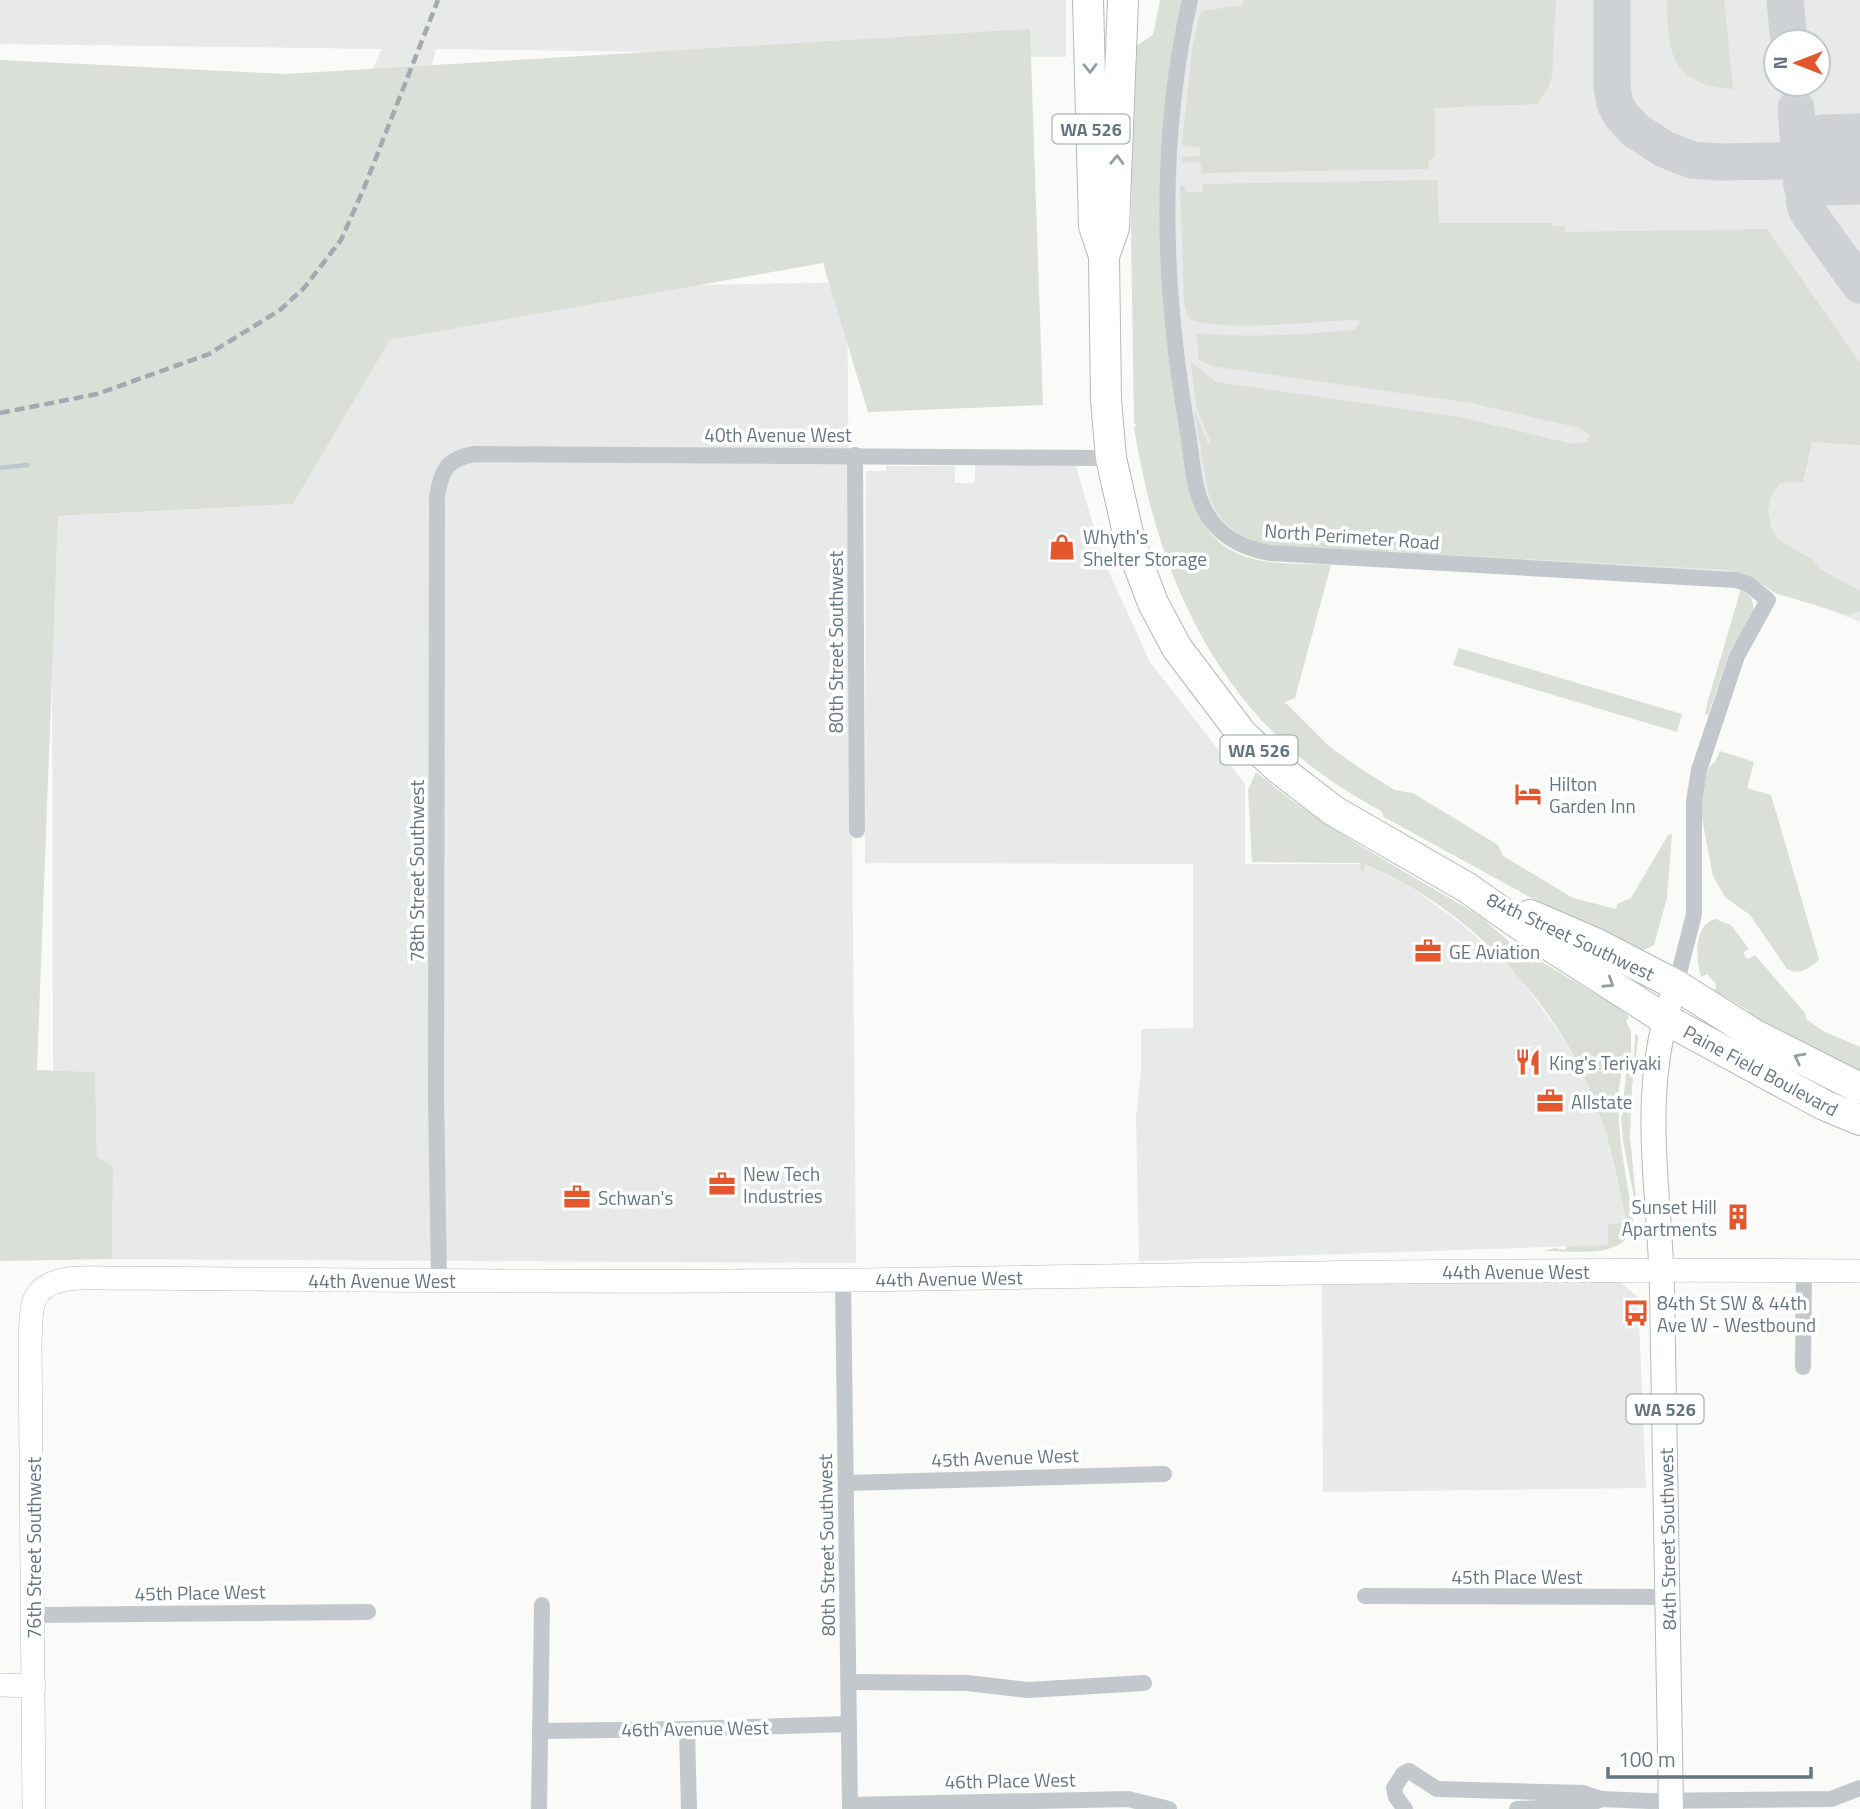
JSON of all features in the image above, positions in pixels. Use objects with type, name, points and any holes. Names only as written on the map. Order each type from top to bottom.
[{"type":"highway","name":"WA 526","points":[[1104,257],[1114,228],[1123,0]]},
{"type":"highway","name":"WA 526","points":[[1087,6],[1094,226],[1104,257]]},
{"type":"highway","name":"84th Street Southwest","points":[[1104,257],[1106,400],[1111,458],[1130,542],[1153,603],[1177,649],[1242,734],[1278,768],[1334,811],[1466,887],[1549,945],[1663,1018]]},
{"type":"highway","name":"84th Street Southwest","points":[[1466,887],[1597,944],[1676,985]]},
{"type":"highway","name":"Paine Field Boulevard","points":[[1676,985],[1755,1035],[1860,1088]]},
{"type":"highway","name":"Paine Field Boulevard","points":[[1663,1018],[1824,1105],[1860,1120]]},
{"type":"main road","name":"84th Street Southwest","points":[[1671,1805],[1662,1270],[1653,1100],[1663,1018],[1676,985]]},
{"type":"street","name":"North Perimeter Road","points":[[1190,0],[1175,88],[1169,174],[1168,252],[1174,334],[1184,412],[1198,490],[1204,510],[1217,527],[1232,541],[1248,549],[1269,553],[1736,580],[1748,584],[1769,600]]},
{"type":"street","name":"40th Avenue West","points":[[448,465],[460,457],[474,454],[1111,458]]},
{"type":"street","name":"80th Street Southwest","points":[[855,455],[857,830]]},
{"type":"street","name":"78th Street Southwest","points":[[439,1280],[436,1099],[437,497],[440,478],[448,465]]},
{"type":"street","name":"84th Street Southwest","points":[[1676,985],[1694,914],[1693,820],[1699,769],[1737,656],[1769,600]]},
{"type":"street","points":[[1803,1367],[1804,1271]]},
{"type":"street","name":"44th Avenue West","points":[[41,1290],[50,1284],[66,1280],[843,1280],[1310,1272],[1860,1271]]},
{"type":"street","name":"80th Street Southwest","points":[[843,1280],[850,1807]]},
{"type":"street","name":"76th Street Southwest","points":[[34,1809],[30,1340],[32,1311],[41,1290]]},
{"type":"street","name":"45th Avenue West","points":[[846,1483],[1164,1474]]},
{"type":"street","name":"45th Place West","points":[[1365,1597],[1668,1597]]},
{"type":"street","points":[[539,1809],[542,1605]]},
{"type":"street","name":"45th Place West","points":[[33,1615],[368,1612]]},
{"type":"street","points":[[849,1682],[967,1683],[1028,1690],[1144,1683]]},
{"type":"street","points":[[0,1685],[34,1686]]},
{"type":"street","name":"46th Avenue West","points":[[540,1731],[849,1724]]},
{"type":"street","points":[[687,1729],[689,1809]]},
{"type":"street","points":[[1405,1809],[1396,1797],[1394,1788],[1404,1774],[1409,1772],[1437,1789],[1583,1793],[1601,1799],[1671,1805],[1830,1798],[1860,1788]]},
{"type":"street","name":"46th Place West","points":[[850,1807],[1128,1799],[1169,1809]]},
{"type":"street","points":[[1517,1809],[1586,1806],[1601,1799]]},
{"type":"shaded area","points":[[0,0],[1066,0],[1066,57],[436,49],[401,176],[0,390],[311,206],[382,49],[0,44]]},
{"type":"shaded area","points":[[1160,0],[1185,0],[1162,179],[1202,521],[1214,537],[1243,556],[1276,563],[1331,565],[1295,698],[1285,702],[1330,747],[1361,769],[1395,790],[1413,793],[1498,845],[1503,856],[1573,898],[1616,909],[1617,904],[1631,898],[1668,835],[1672,834],[1667,898],[1654,945],[1641,951],[1597,934],[1384,817],[1381,811],[1320,773],[1266,725],[1235,688],[1209,649],[1187,608],[1154,520],[1134,427],[1137,426],[1134,423],[1131,230],[1134,47],[1153,35]]},
{"type":"shaded area","points":[[1190,0],[1860,0],[1860,622],[1729,571],[1350,558],[1249,549],[1204,510],[1174,334],[1175,88]]},
{"type":"shaded area","points":[[1243,0],[1556,0],[1549,87],[1537,104],[1435,108],[1435,158],[1429,160],[1428,169],[1201,173],[1201,163],[1182,164],[1182,157],[1200,156],[1200,147],[1182,146],[1192,50],[1200,14],[1202,11],[1243,5]]},
{"type":"shaded area","points":[[1667,0],[1724,0],[1733,89],[1697,81],[1677,63],[1669,36]]},
{"type":"shaded area","points":[[1030,29],[1043,405],[868,412],[823,263],[390,340],[293,504],[58,516],[37,1070],[95,1072],[97,1157],[113,1166],[112,1259],[0,1261],[0,60],[286,74]]},
{"type":"shaded area","points":[[1437,180],[1439,223],[1553,223],[1553,226],[1564,226],[1565,232],[1767,229],[1860,363],[1860,445],[1812,442],[1803,482],[1780,483],[1771,497],[1768,511],[1771,527],[1778,539],[1811,559],[1822,570],[1860,591],[1860,611],[1848,615],[1775,593],[1748,575],[1728,570],[1401,552],[1392,548],[1387,552],[1263,545],[1239,534],[1223,521],[1208,492],[1194,409],[1208,444],[1211,443],[1196,406],[1191,362],[1216,382],[1459,417],[1573,444],[1587,442],[1589,435],[1580,428],[1471,403],[1211,366],[1199,360],[1196,333],[1255,336],[1314,333],[1354,330],[1360,322],[1355,320],[1220,325],[1188,318],[1184,302],[1180,186],[1184,185],[1186,192],[1202,192],[1203,184]]},
{"type":"shaded area","points":[[847,282],[856,1263],[112,1259],[113,1166],[97,1157],[95,1072],[53,1071],[52,657],[58,516],[293,504],[390,340],[696,285]]},
{"type":"shaded area","points":[[975,463],[1075,463],[1103,559],[1150,662],[1245,784],[1245,864],[1368,866],[1409,886],[1462,924],[1519,976],[1562,1037],[1597,1098],[1617,1162],[1626,1222],[1608,1245],[1139,1261],[1136,1118],[1141,1072],[1141,1029],[1193,1028],[1193,864],[865,863],[866,471],[886,471],[886,466],[955,466],[955,483],[975,483]]},
{"type":"shaded area","points":[[1741,589],[1752,599],[1754,611],[1730,651],[1708,715],[1705,714],[1707,704]]},
{"type":"shaded area","points":[[1459,648],[1682,714],[1677,732],[1453,665]]},
{"type":"shaded area","points":[[1720,751],[1754,762],[1747,788],[1771,795],[1819,959],[1804,970],[1796,972],[1787,969],[1750,915],[1725,897],[1713,876],[1700,795],[1709,767],[1715,762]]},
{"type":"shaded area","points":[[1256,772],[1330,827],[1481,917],[1512,944],[1619,1008],[1629,1017],[1626,1021],[1631,1031],[1631,1054],[1623,1068],[1618,1110],[1633,1220],[1630,1233],[1622,1242],[1598,1251],[1543,1251],[1555,1248],[1564,1250],[1568,1246],[1608,1245],[1608,1225],[1626,1222],[1614,1162],[1596,1104],[1558,1029],[1533,994],[1504,961],[1439,905],[1404,883],[1366,865],[1361,874],[1360,863],[1252,862],[1248,790]]},
{"type":"shaded area","points":[[1715,919],[1731,925],[1749,949],[1744,952],[1745,957],[1749,959],[1755,955],[1805,1013],[1806,1019],[1823,1031],[1860,1047],[1860,1077],[1775,1034],[1746,1009],[1713,990],[1716,989],[1716,984],[1707,974],[1701,977],[1698,944],[1703,928]]},
{"type":"shaded area","points":[[1635,1035],[1638,1035],[1638,1040],[1632,1087],[1630,1137],[1638,1218],[1623,1141],[1621,1115],[1627,1064],[1634,1056]]},
{"type":"shaded area","points":[[1322,1282],[1620,1282],[1638,1297],[1646,1488],[1323,1492]]},
{"type":"waterway","points":[[0,468],[27,465]]},
{"type":"taxiway","points":[[1612,0],[1612,87],[1615,104],[1635,130],[1664,149],[1692,160],[1826,160]]},
{"type":"taxiway","points":[[1785,0],[1788,28]]},
{"type":"taxiway","points":[[1796,108],[1802,186]]},
{"type":"taxiway","points":[[1826,160],[1819,169],[1809,174],[1804,193],[1805,206],[1860,285]]},
{"type":"runway","points":[[1826,160],[1860,159]]},
{"type":"railway","points":[[0,413],[97,394],[209,354],[280,310],[304,288],[341,240],[438,0]]},
{"type":"place","name":"Whyth's Shelter Storage","points":[[1062,547]]},
{"type":"place","name":"Hilton Garden Inn","points":[[1528,794]]},
{"type":"place","name":"GE Aviation","points":[[1428,951]]},
{"type":"place","name":"King's Teriyaki","points":[[1528,1062]]},
{"type":"place","name":"Allstate","points":[[1550,1101]]},
{"type":"place","name":"New Tech Industries","points":[[722,1184]]},
{"type":"place","name":"Schwan's","points":[[577,1197]]},
{"type":"place","name":"Sunset Hill Apartments","points":[[1738,1217]]},
{"type":"place","name":"84th St SW & 44th Ave W - Westbound","points":[[1636,1313]]}]
